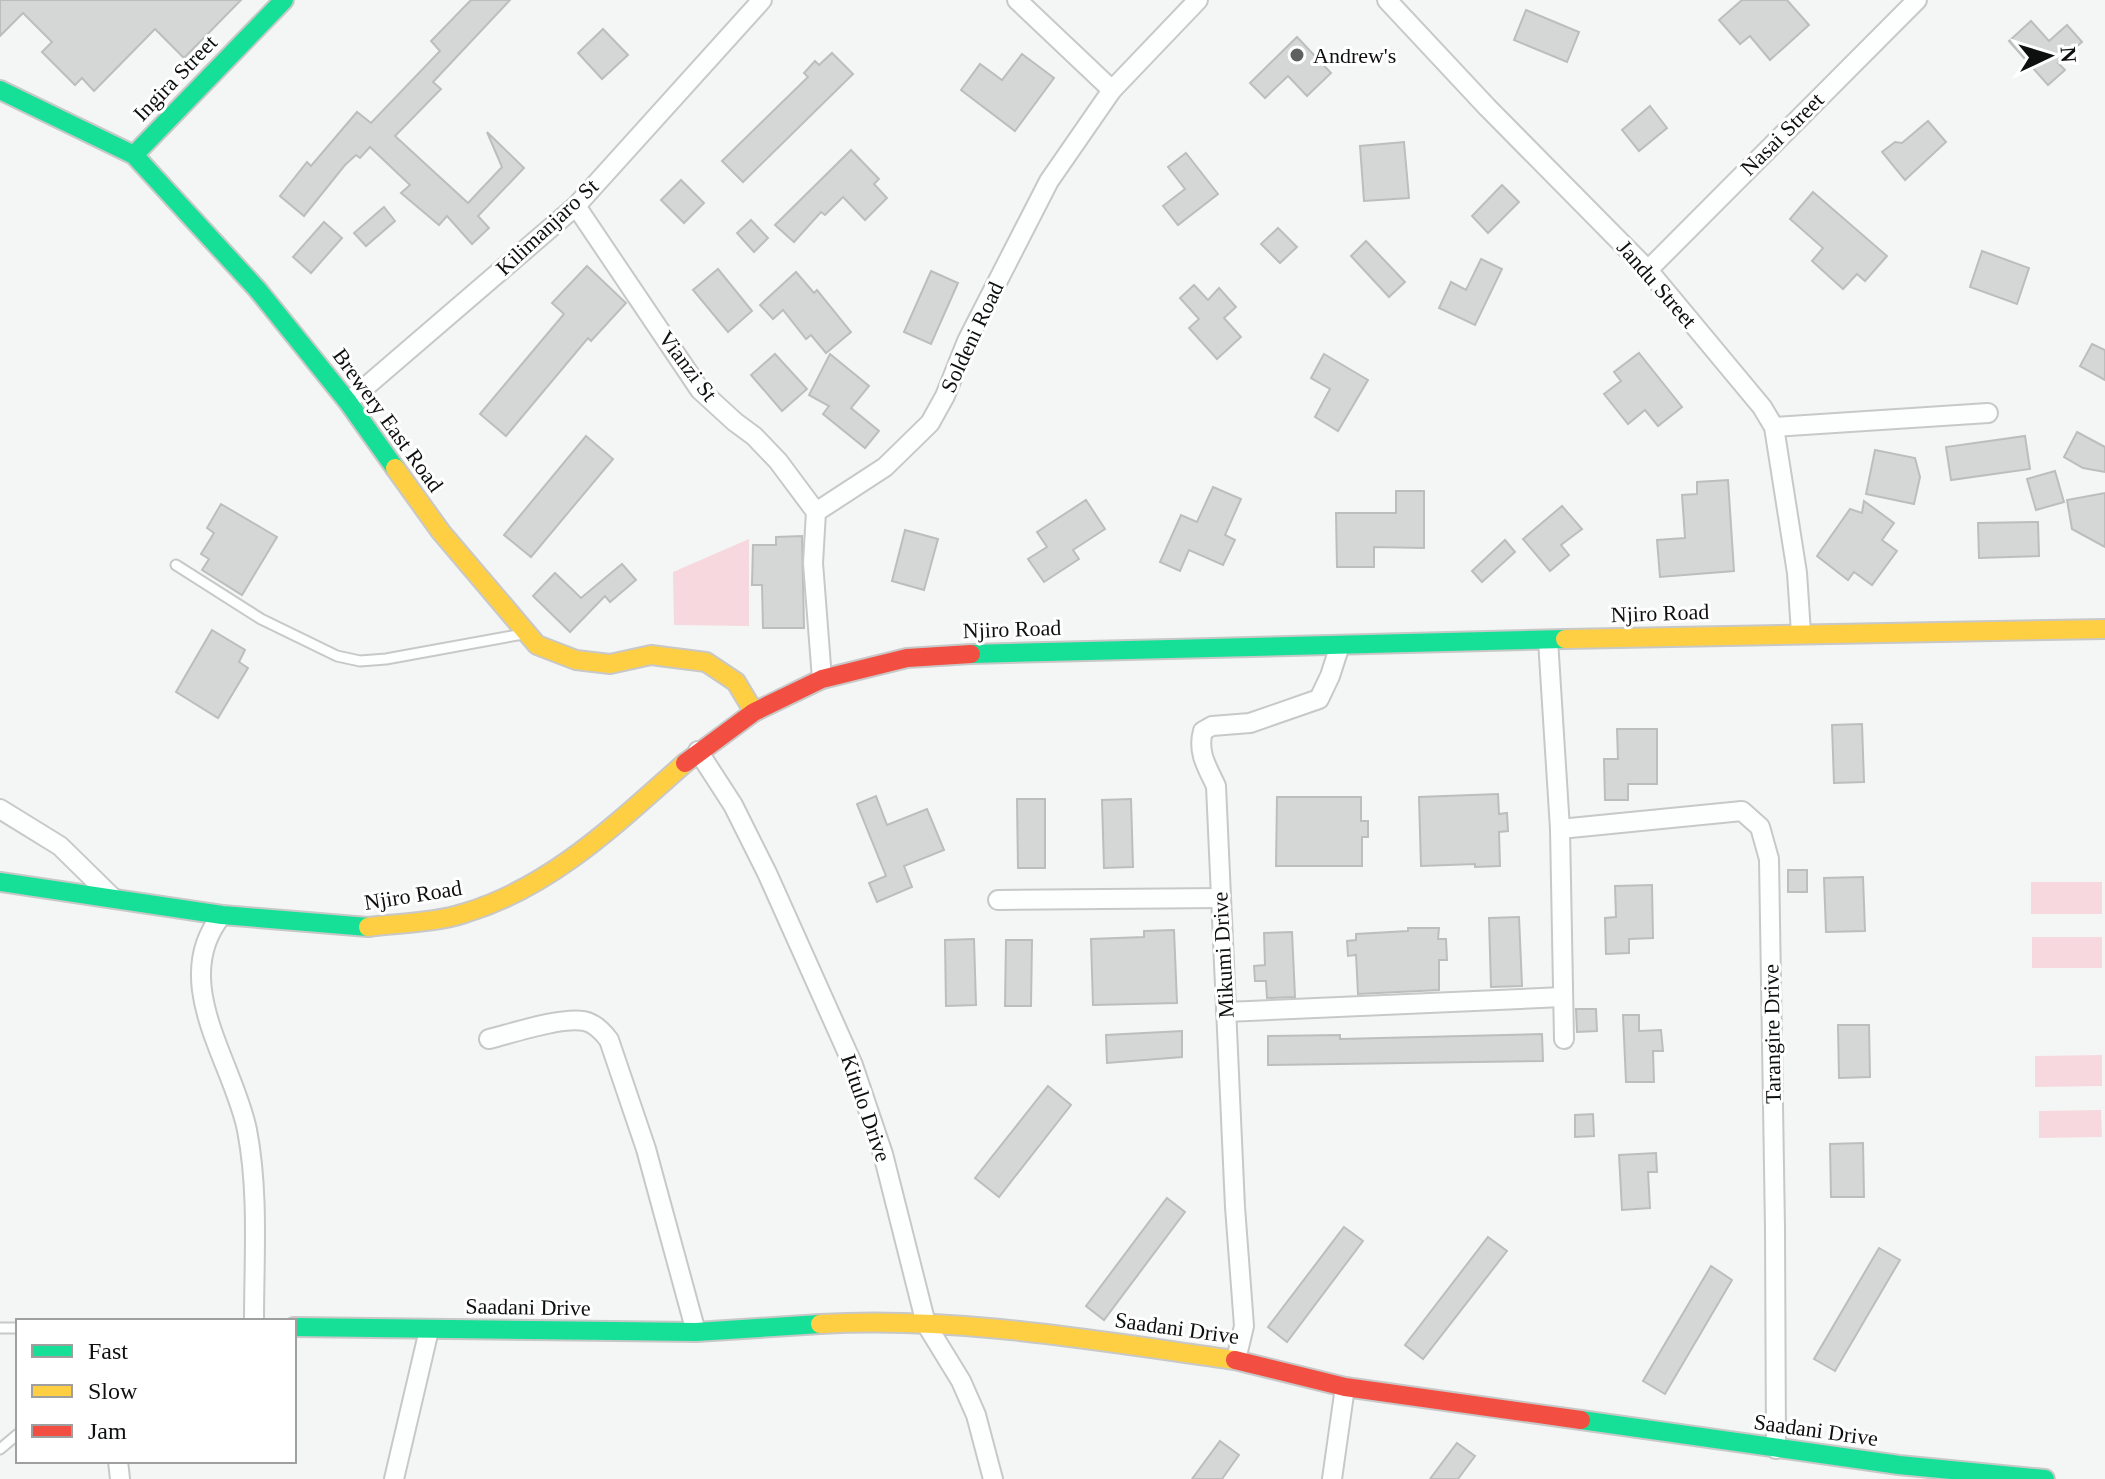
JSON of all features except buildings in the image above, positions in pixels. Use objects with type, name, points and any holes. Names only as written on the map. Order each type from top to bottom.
[{"type":"street","name":"Ingira Street","points":[[134,155],[284,0]]},
{"type":"street","points":[[734,0],[748,14]]},
{"type":"street","name":"Kilimanjaro St","points":[[348,402],[576,206],[762,0]]},
{"type":"street","points":[[1017,0],[1112,90]]},
{"type":"street","name":"Soldeni Road","points":[[816,512],[885,467],[930,423],[945,396],[967,341],[1049,181],[1112,90],[1198,0]]},
{"type":"street","name":"Jandu Street","points":[[1387,0],[1648,270],[1762,407],[1774,427],[1797,573],[1801,633]]},
{"type":"street","name":"Nasai Street","points":[[1648,270],[1917,0]]},
{"type":"street","name":"Brewery East Road","points":[[0,90],[134,155],[257,289],[348,402],[441,532],[537,645],[576,660],[610,664],[651,655],[706,662],[736,682],[754,712]]},
{"type":"street","name":"Vianzi St","points":[[576,206],[700,390],[778,461],[816,512]]},
{"type":"street","points":[[1774,427],[1988,413]]},
{"type":"street","points":[[816,512],[813,563],[822,679]]},
{"type":"street","name":"Njiro Road","points":[[0,882],[222,915],[360,928],[463,914],[527,888],[593,844],[698,751],[754,712],[822,679],[907,658],[984,653],[1801,633],[2105,629]]},
{"type":"street","points":[[1548,640],[1560,829],[1564,1039]]},
{"type":"street","name":"Mikumi Drive","points":[[1236,1360],[1244,1326],[1235,1207],[1216,786],[1201,757],[1200,742],[1203,731],[1212,726],[1250,723],[1319,699],[1340,645]]},
{"type":"street","name":"Kitulo Drive","points":[[698,751],[733,805],[767,873],[853,1065],[883,1154],[926,1324],[961,1381],[976,1415],[993,1479]]},
{"type":"street","points":[[0,809],[60,846],[113,898]]},
{"type":"street","name":"Tarangire Drive","points":[[1560,829],[1742,811],[1760,827],[1769,859],[1776,1244],[1776,1449]]},
{"type":"street","points":[[998,900],[1221,898]]},
{"type":"street","points":[[222,915],[204,942],[201,978],[210,1026],[247,1130],[253,1214],[254,1319]]},
{"type":"street","points":[[1226,1012],[1563,997]]},
{"type":"street","points":[[489,1039],[546,1024],[584,1021],[600,1029],[609,1040],[646,1149],[696,1332]]},
{"type":"street","name":"Saadani Drive","points":[[296,1327],[696,1332],[826,1324],[926,1324],[1032,1332],[1236,1360],[1345,1387],[1776,1449],[1898,1472],[2045,1479]]},
{"type":"street","points":[[394,1479],[429,1330]]},
{"type":"street","points":[[1332,1479],[1345,1387]]},
{"type":"lane","points":[[176,565],[261,619],[337,656],[360,661],[526,633]]},
{"type":"lane","points":[[0,1449],[16,1436]]},
{"type":"shaded area","points":[[749,539],[749,626],[674,625],[673,572]]},
{"type":"shaded area","points":[[2031,882],[2102,882],[2102,914],[2031,914]]},
{"type":"shaded area","points":[[2032,937],[2102,937],[2102,968],[2032,968]]},
{"type":"shaded area","points":[[2102,1055],[2102,1086],[2035,1087],[2035,1056]]},
{"type":"shaded area","points":[[2101,1110],[2102,1137],[2039,1138],[2039,1111]]},
{"type":"traffic: fast","points":[[134,155],[284,0]]},
{"type":"traffic: fast","points":[[0,90],[134,155],[257,289],[348,402],[395,468]]},
{"type":"traffic: fast","points":[[971,654],[1565,639]]},
{"type":"traffic: fast","points":[[0,882],[222,915],[368,927]]},
{"type":"traffic: fast","points":[[296,1327],[696,1332],[820,1324]]},
{"type":"traffic: fast","points":[[1581,1420],[1899,1465],[2045,1479]]},
{"type":"traffic: slow","points":[[395,468],[441,532],[537,645],[576,660],[610,664],[651,655],[706,662],[736,682],[754,712]]},
{"type":"traffic: slow","points":[[1565,639],[2105,629]]},
{"type":"traffic: slow","points":[[368,927],[429,921],[465,913],[527,887],[609,830],[685,763]]},
{"type":"traffic: slow","points":[[820,1324],[872,1322],[976,1327],[1235,1360]]},
{"type":"traffic: jam","points":[[685,763],[754,712],[822,679],[907,658],[971,654]]},
{"type":"traffic: jam","points":[[1235,1360],[1345,1387],[1581,1420]]},
{"type":"place","name":"Andrew's","points":[[1297,55]]}]
